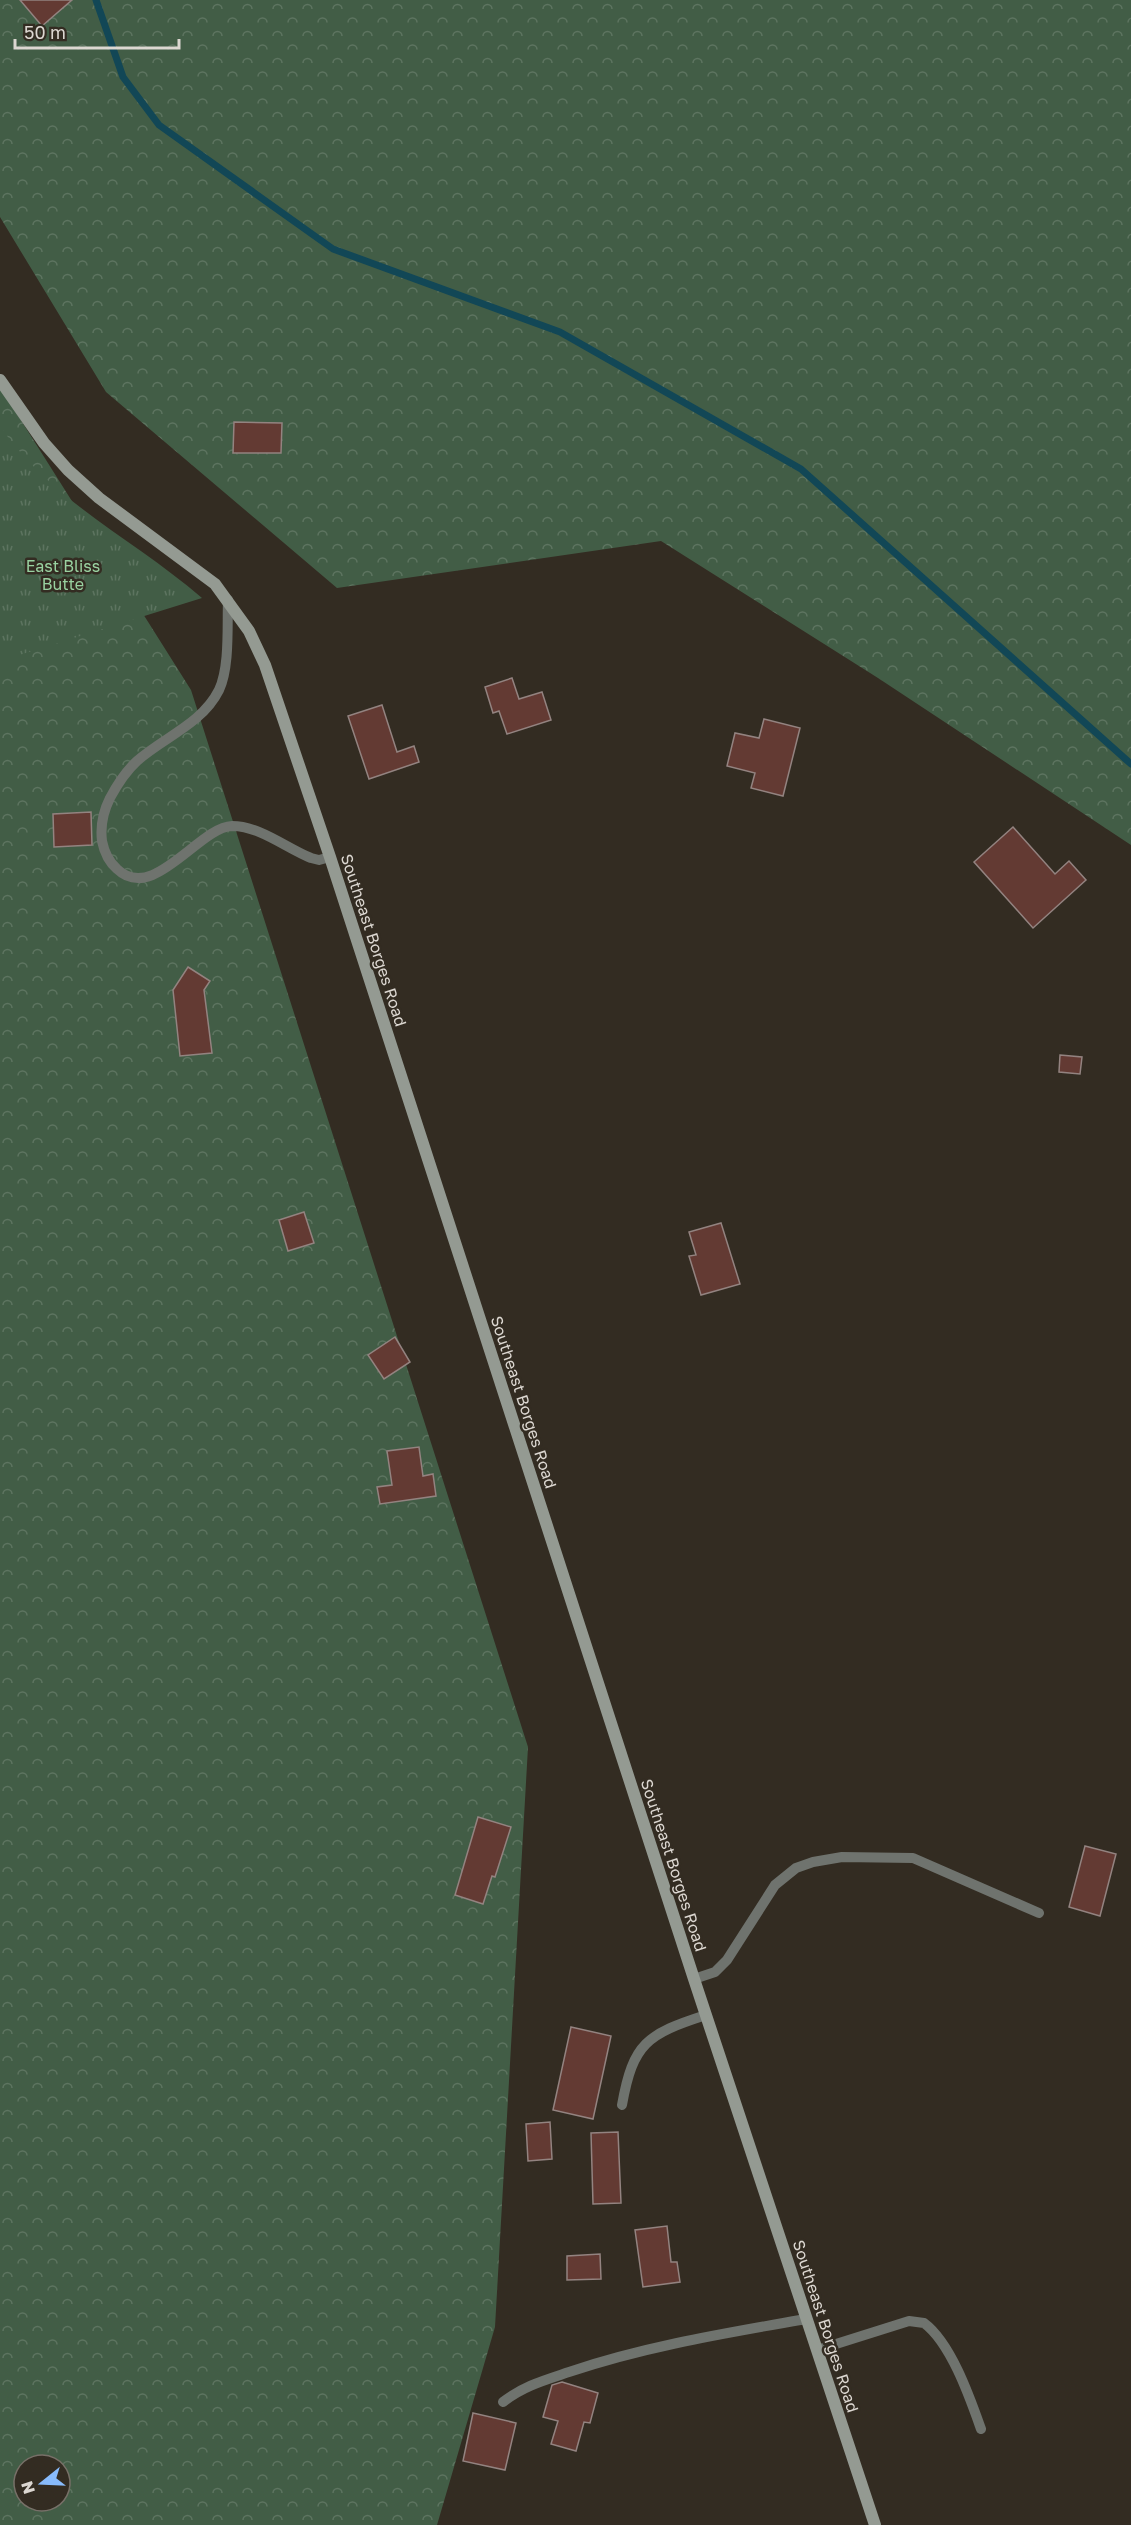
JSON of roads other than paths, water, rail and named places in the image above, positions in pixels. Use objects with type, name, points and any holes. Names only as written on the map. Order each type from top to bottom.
[{"type":"street","name":"Southeast Borges Road","points":[[0,380],[44,443],[68,470],[99,498],[200,571],[228,599],[249,631],[265,664],[330,857],[694,1979],[875,2525]]},
{"type":"lane","points":[[228,599],[225,670],[219,689],[207,707],[186,726],[137,761],[116,787],[103,811],[101,830],[103,847],[111,864],[129,876],[151,875],[164,870],[178,862],[198,842],[230,826],[260,832],[311,858],[319,860],[330,857]]},
{"type":"lane","points":[[694,1979],[715,1972],[727,1960],[776,1885],[796,1868],[813,1862],[842,1857],[913,1858],[1039,1913]]},
{"type":"lane","points":[[622,2105],[628,2072],[638,2051],[665,2030],[706,2014]]},
{"type":"lane","points":[[503,2402],[518,2390],[603,2361],[722,2334],[806,2319]]},
{"type":"lane","points":[[817,2350],[901,2323],[914,2321],[924,2323],[953,2363],[981,2429]]},
{"type":"waterway","points":[[96,0],[123,77],[159,125],[333,249],[560,332],[801,469],[1131,764]]},
{"type":"park label","name":"East Bliss Butte","points":[[63,575]]}]
